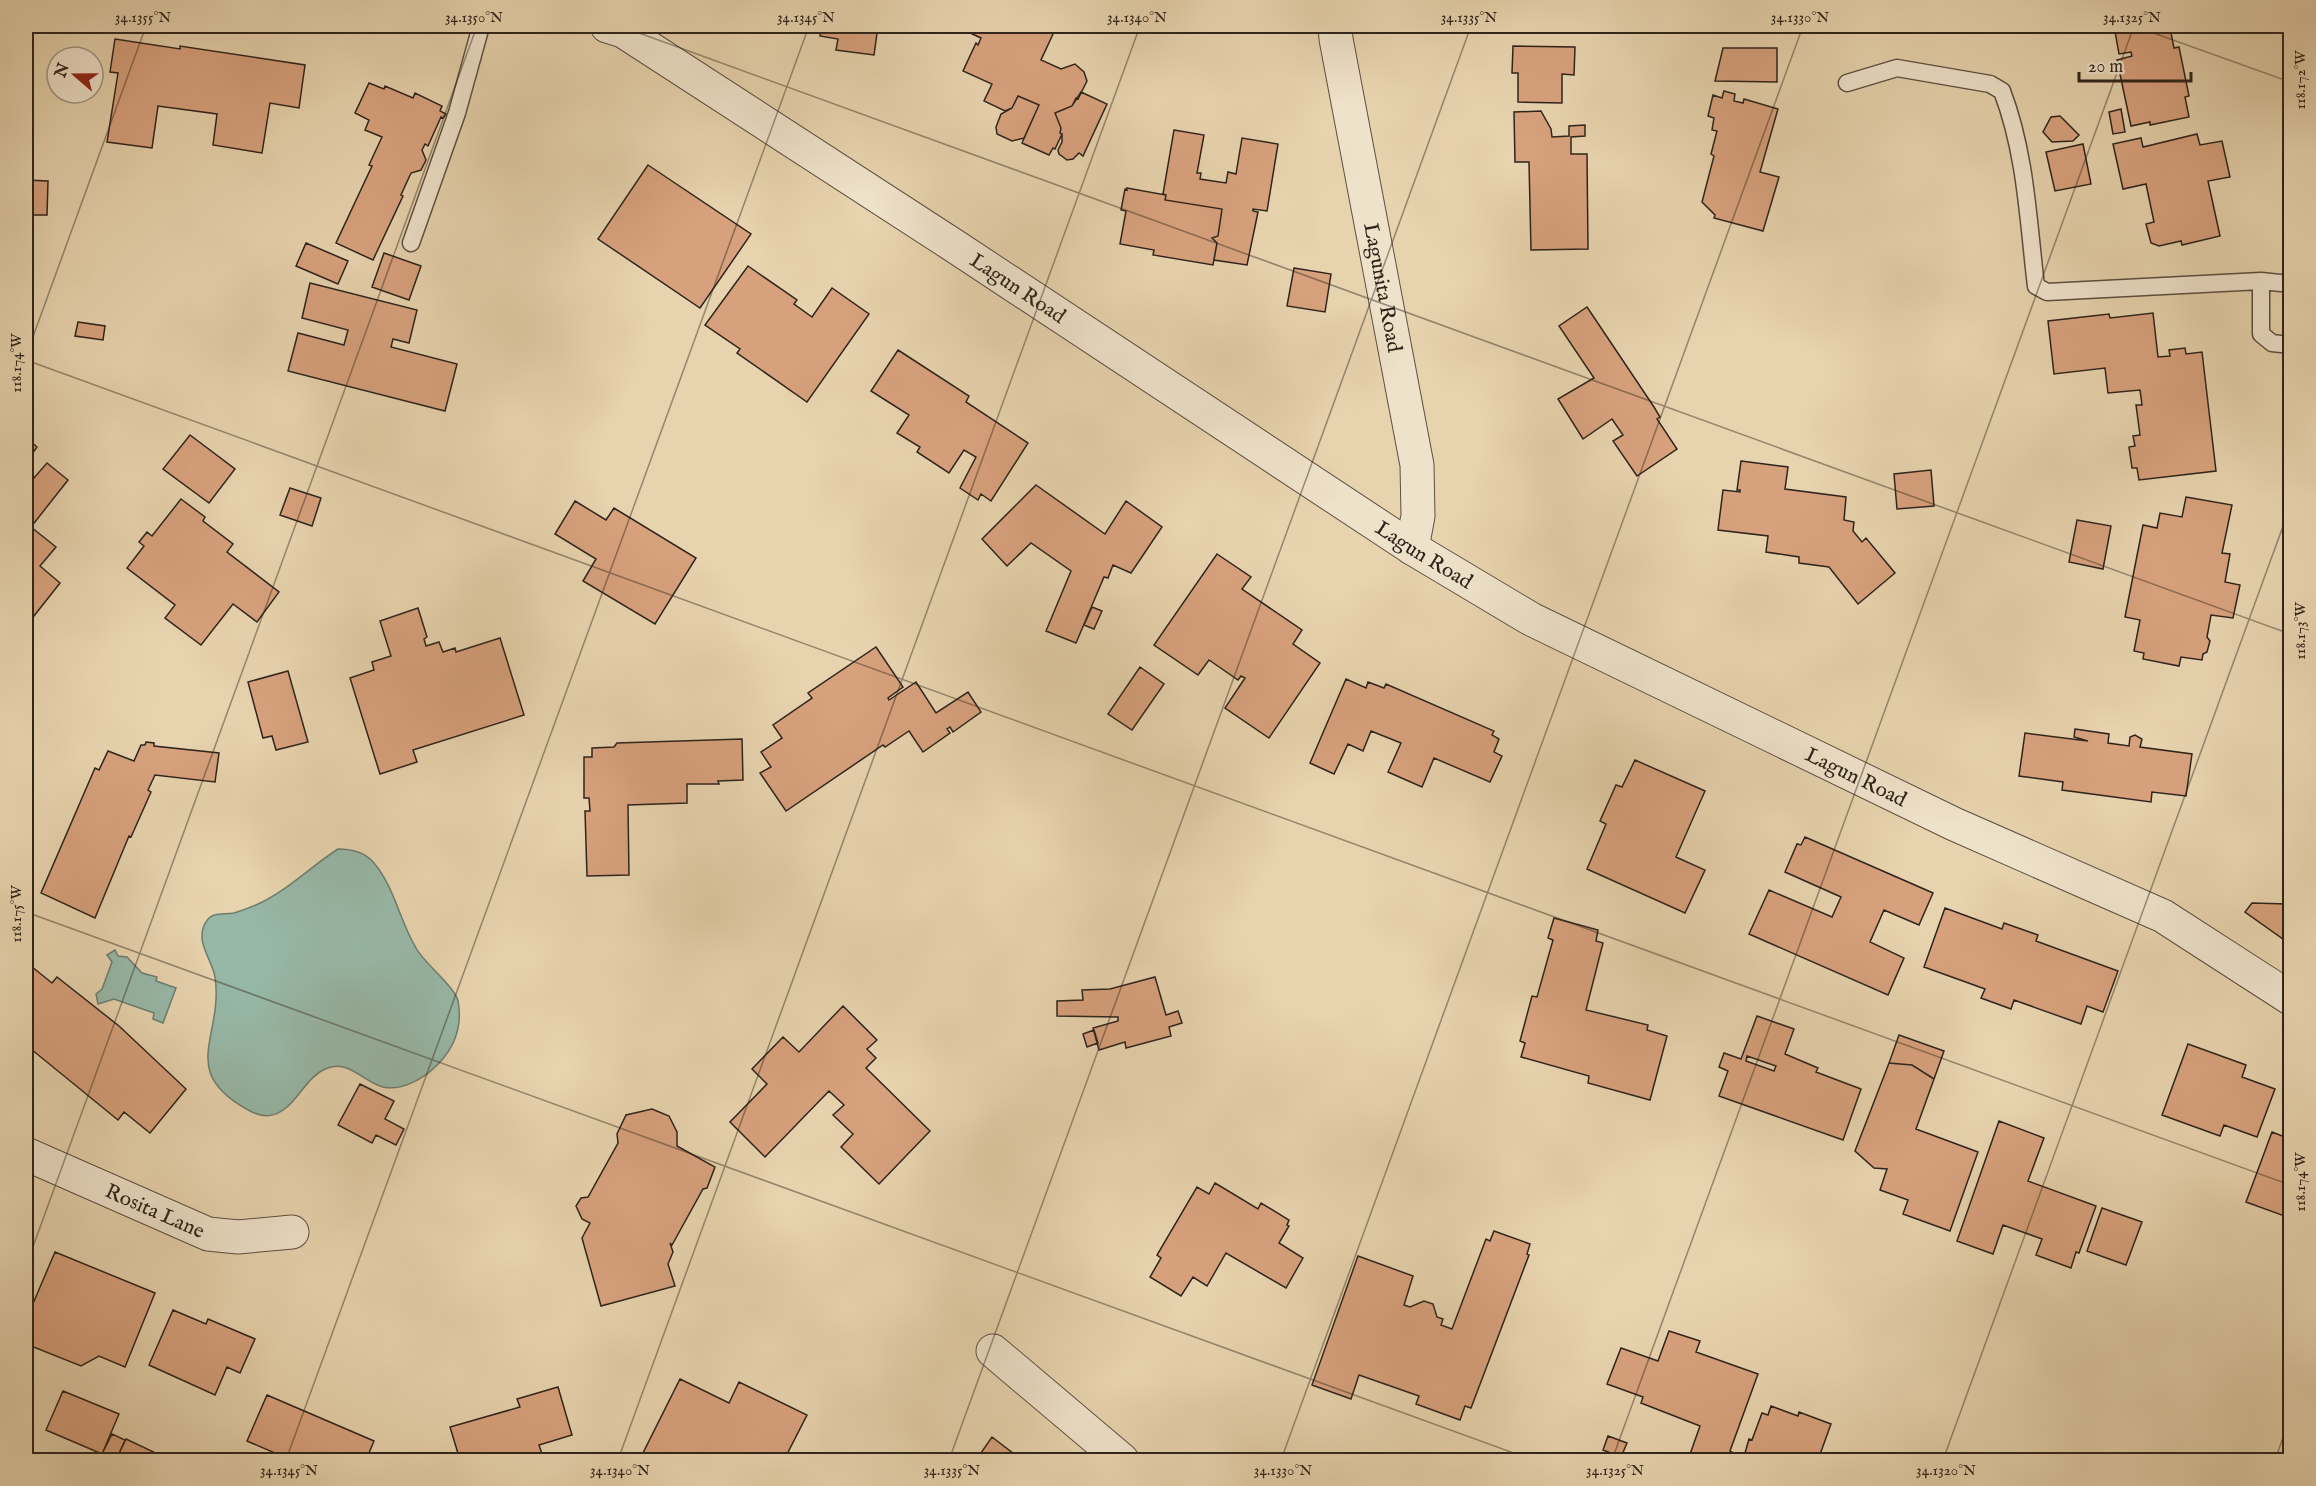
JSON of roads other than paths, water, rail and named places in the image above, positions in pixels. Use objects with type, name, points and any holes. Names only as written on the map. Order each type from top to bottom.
[{"type":"street","name":"Lagun Road","points":[[607,26],[623,31],[943,238],[1412,548],[1531,619],[1954,824],[2163,916],[2290,998]]},
{"type":"street","name":"Lagunita Road","points":[[1335,26],[1417,465],[1418,516],[1412,548]]},
{"type":"street","name":"Rosita Lane","points":[[26,1154],[208,1234],[238,1237],[292,1232]]},
{"type":"street","points":[[993,1351],[1122,1461]]},
{"type":"lane","points":[[411,243],[457,113],[481,26]]},
{"type":"lane","points":[[1847,84],[1897,68],[1990,84],[2002,91],[2012,117],[2027,188],[2036,286],[2047,292],[2261,281],[2290,284]]},
{"type":"lane","points":[[2261,281],[2261,334],[2272,342],[2290,345]]}]
